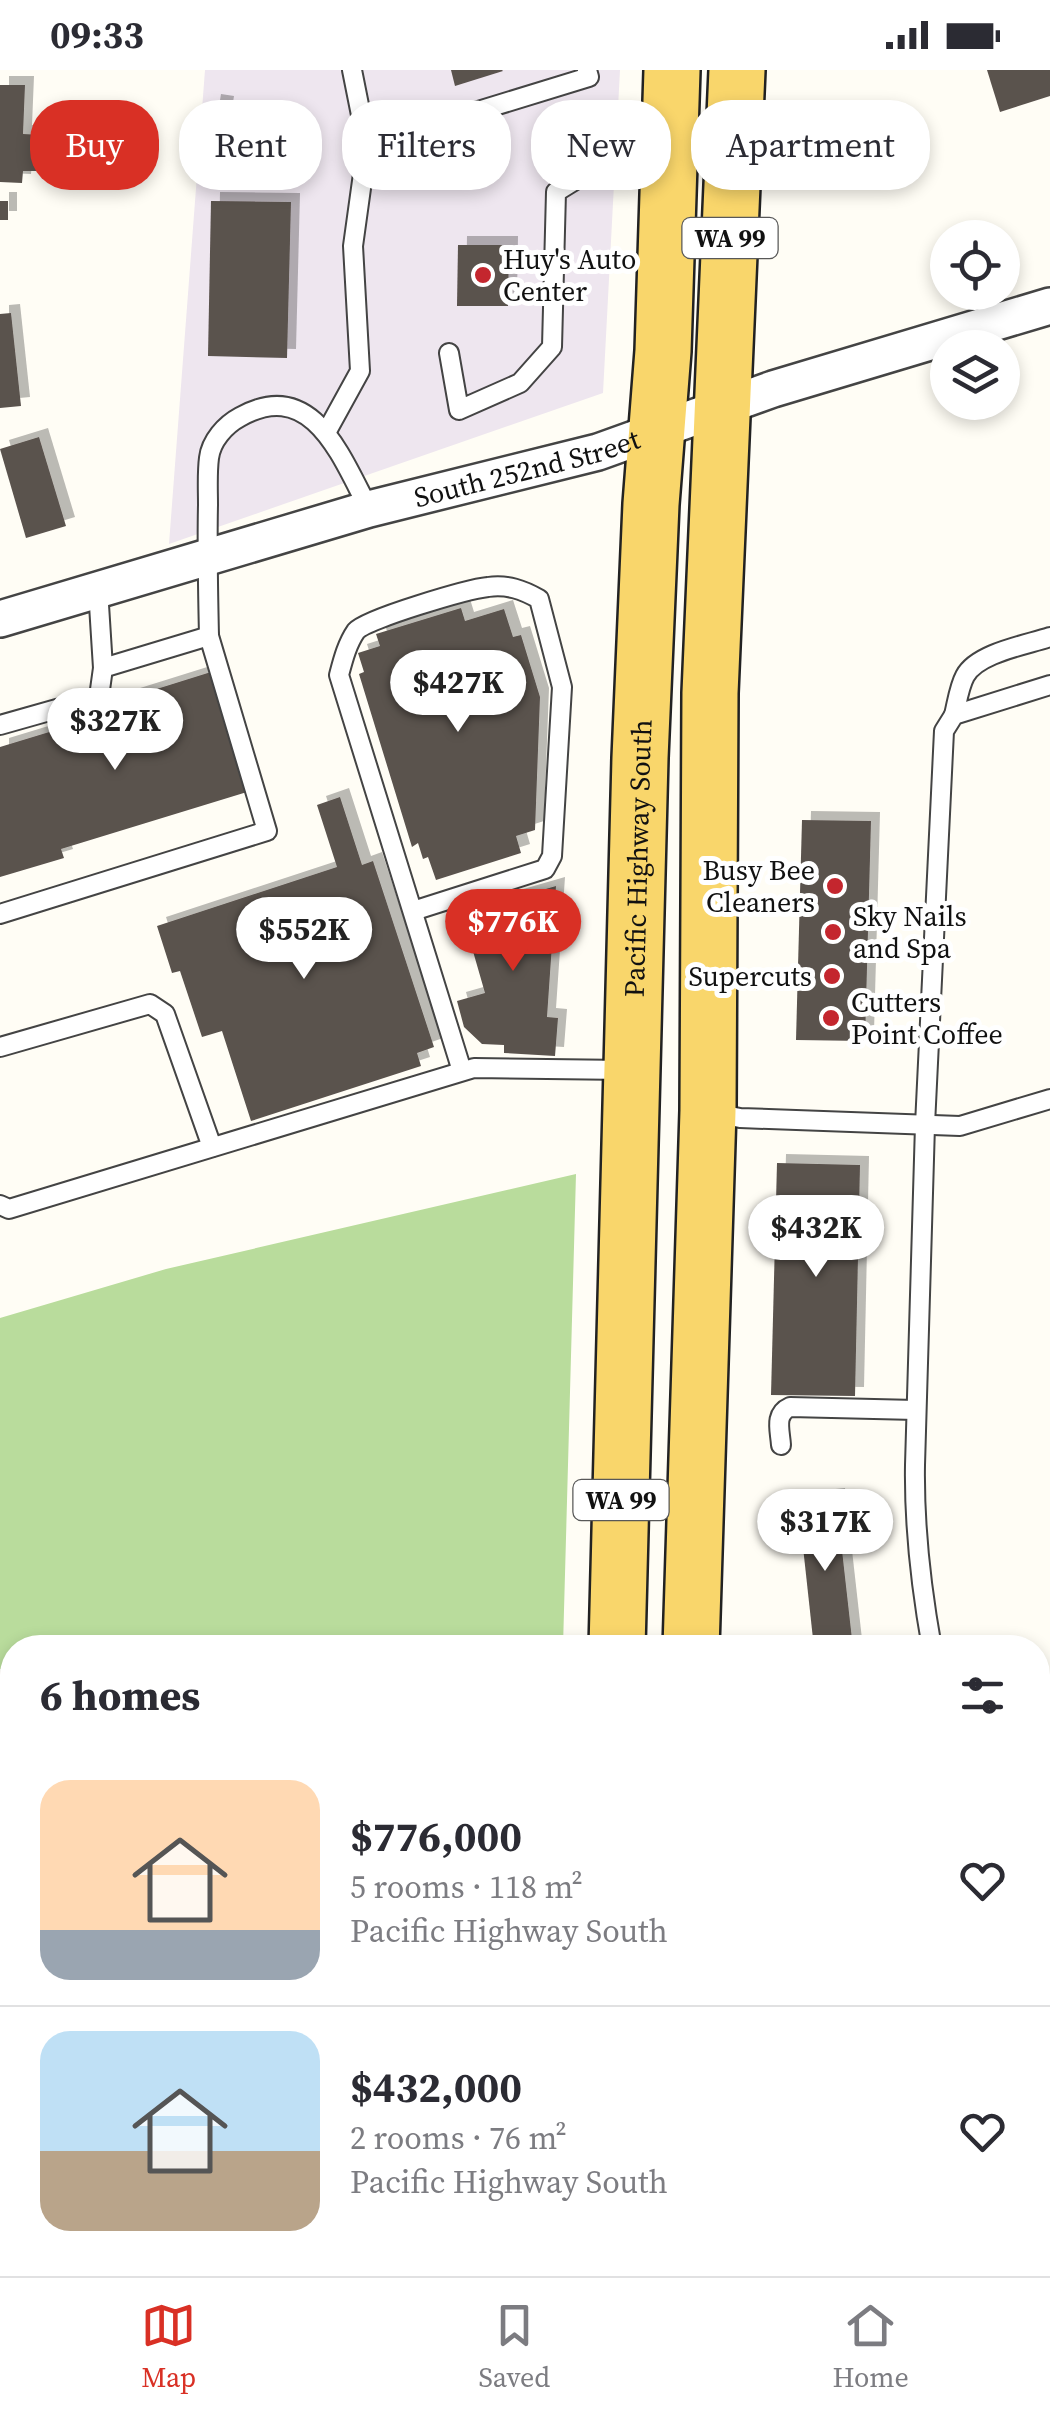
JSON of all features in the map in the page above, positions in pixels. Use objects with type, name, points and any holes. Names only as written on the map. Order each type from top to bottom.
[{"type":"main road","name":"Pacific Highway South","points":[[671,100],[672,70]]},
{"type":"main road","name":"WA 99","points":[[691,1635],[708,1111],[710,692],[737,70]]},
{"type":"main road","name":"Pacific Highway South","points":[[617,1635],[640,758],[651,504],[663,351],[668,190]]},
{"type":"street","name":"South 252nd Street","points":[[0,619],[370,509],[598,452],[772,389],[1050,306]]},
{"type":"lane","points":[[352,70],[358,100]]},
{"type":"lane","points":[[511,101],[589,77],[587,70]]},
{"type":"lane","points":[[327,432],[360,371],[354,246],[361,190]]},
{"type":"lane","points":[[448,353],[460,410],[520,383],[552,347],[556,192],[559,190]]},
{"type":"lane","points":[[0,914],[267,830],[209,636],[209,455],[232,420],[271,406],[292,409],[311,418],[327,432],[370,509]]},
{"type":"lane","points":[[413,911],[545,869],[552,856],[562,687],[540,599],[518,588],[488,586],[378,618],[358,629],[339,675],[462,1071]]},
{"type":"lane","points":[[0,725],[99,697],[103,668],[98,590]]},
{"type":"lane","points":[[103,668],[209,636]]},
{"type":"lane","points":[[930,1635],[914,1505],[925,1125],[944,731],[954,715],[962,680],[979,660],[1050,637]]},
{"type":"lane","points":[[954,715],[1050,685]]},
{"type":"lane","points":[[0,1047],[150,1004],[165,1014],[212,1147]]},
{"type":"lane","points":[[0,1205],[9,1209],[474,1068],[632,1070]]},
{"type":"lane","points":[[708,1111],[740,1118],[960,1126],[1050,1098]]},
{"type":"lane","points":[[782,1444],[779,1418],[790,1407],[916,1410]]},
{"type":"shaded area","points":[[205,70],[620,70],[618,100],[531,100],[531,190],[614,190],[603,393],[169,544],[196,190],[322,190],[322,100],[203,100]]},
{"type":"green space","points":[[576,1174],[563,1635],[0,1635],[0,1318],[166,1269]]},
{"type":"building","points":[[451,70],[502,70],[503,71],[455,86]]},
{"type":"building","points":[[987,70],[1050,70],[1050,96],[1000,112]]},
{"type":"building","points":[[0,85],[25,85],[23,134],[30,134],[30,171],[23,171],[22,183],[0,182]]},
{"type":"building","points":[[0,201],[8,201],[8,220],[0,220]]},
{"type":"building","points":[[211,201],[291,202],[287,358],[208,356]]},
{"type":"building","name":"Huy's Auto Center","points":[[458,245],[509,245],[508,306],[457,306]]},
{"type":"building","points":[[11,313],[21,406],[0,408],[0,314]]},
{"type":"building","points":[[39,437],[66,526],[26,538],[0,449]]},
{"type":"building","points":[[461,608],[465,621],[504,609],[513,637],[521,635],[540,697],[535,830],[516,836],[521,853],[436,880],[418,843],[412,847],[359,674],[364,672],[358,653],[380,646],[376,634]]},
{"type":"building","points":[[211,672],[247,792],[61,849],[64,858],[0,877],[0,747],[115,712],[112,703]]},
{"type":"building","points":[[340,797],[362,865],[373,861],[434,1047],[417,1053],[421,1066],[251,1121],[222,1031],[202,1037],[180,971],[172,973],[157,926],[337,867],[317,805]]},
{"type":"building","points":[[802,820],[871,821],[865,1041],[796,1040]]},
{"type":"building","points":[[556,886],[547,1017],[558,1018],[555,1056],[504,1053],[504,1045],[482,1044],[464,1027],[457,1001],[485,993],[462,913]]},
{"type":"building","points":[[777,1163],[860,1165],[855,1396],[771,1395]]},
{"type":"building","points":[[836,1497],[852,1635],[813,1635],[798,1501]]},
{"type":"place","name":"Huy's Auto Center","points":[[483,275]]},
{"type":"place","name":"Busy Bee Cleaners","points":[[835,886]]},
{"type":"place","name":"Sky Nails and Spa","points":[[833,932]]},
{"type":"place","name":"Supercuts","points":[[832,976]]},
{"type":"place","name":"Cutters Point Coffee","points":[[831,1018]]}]
